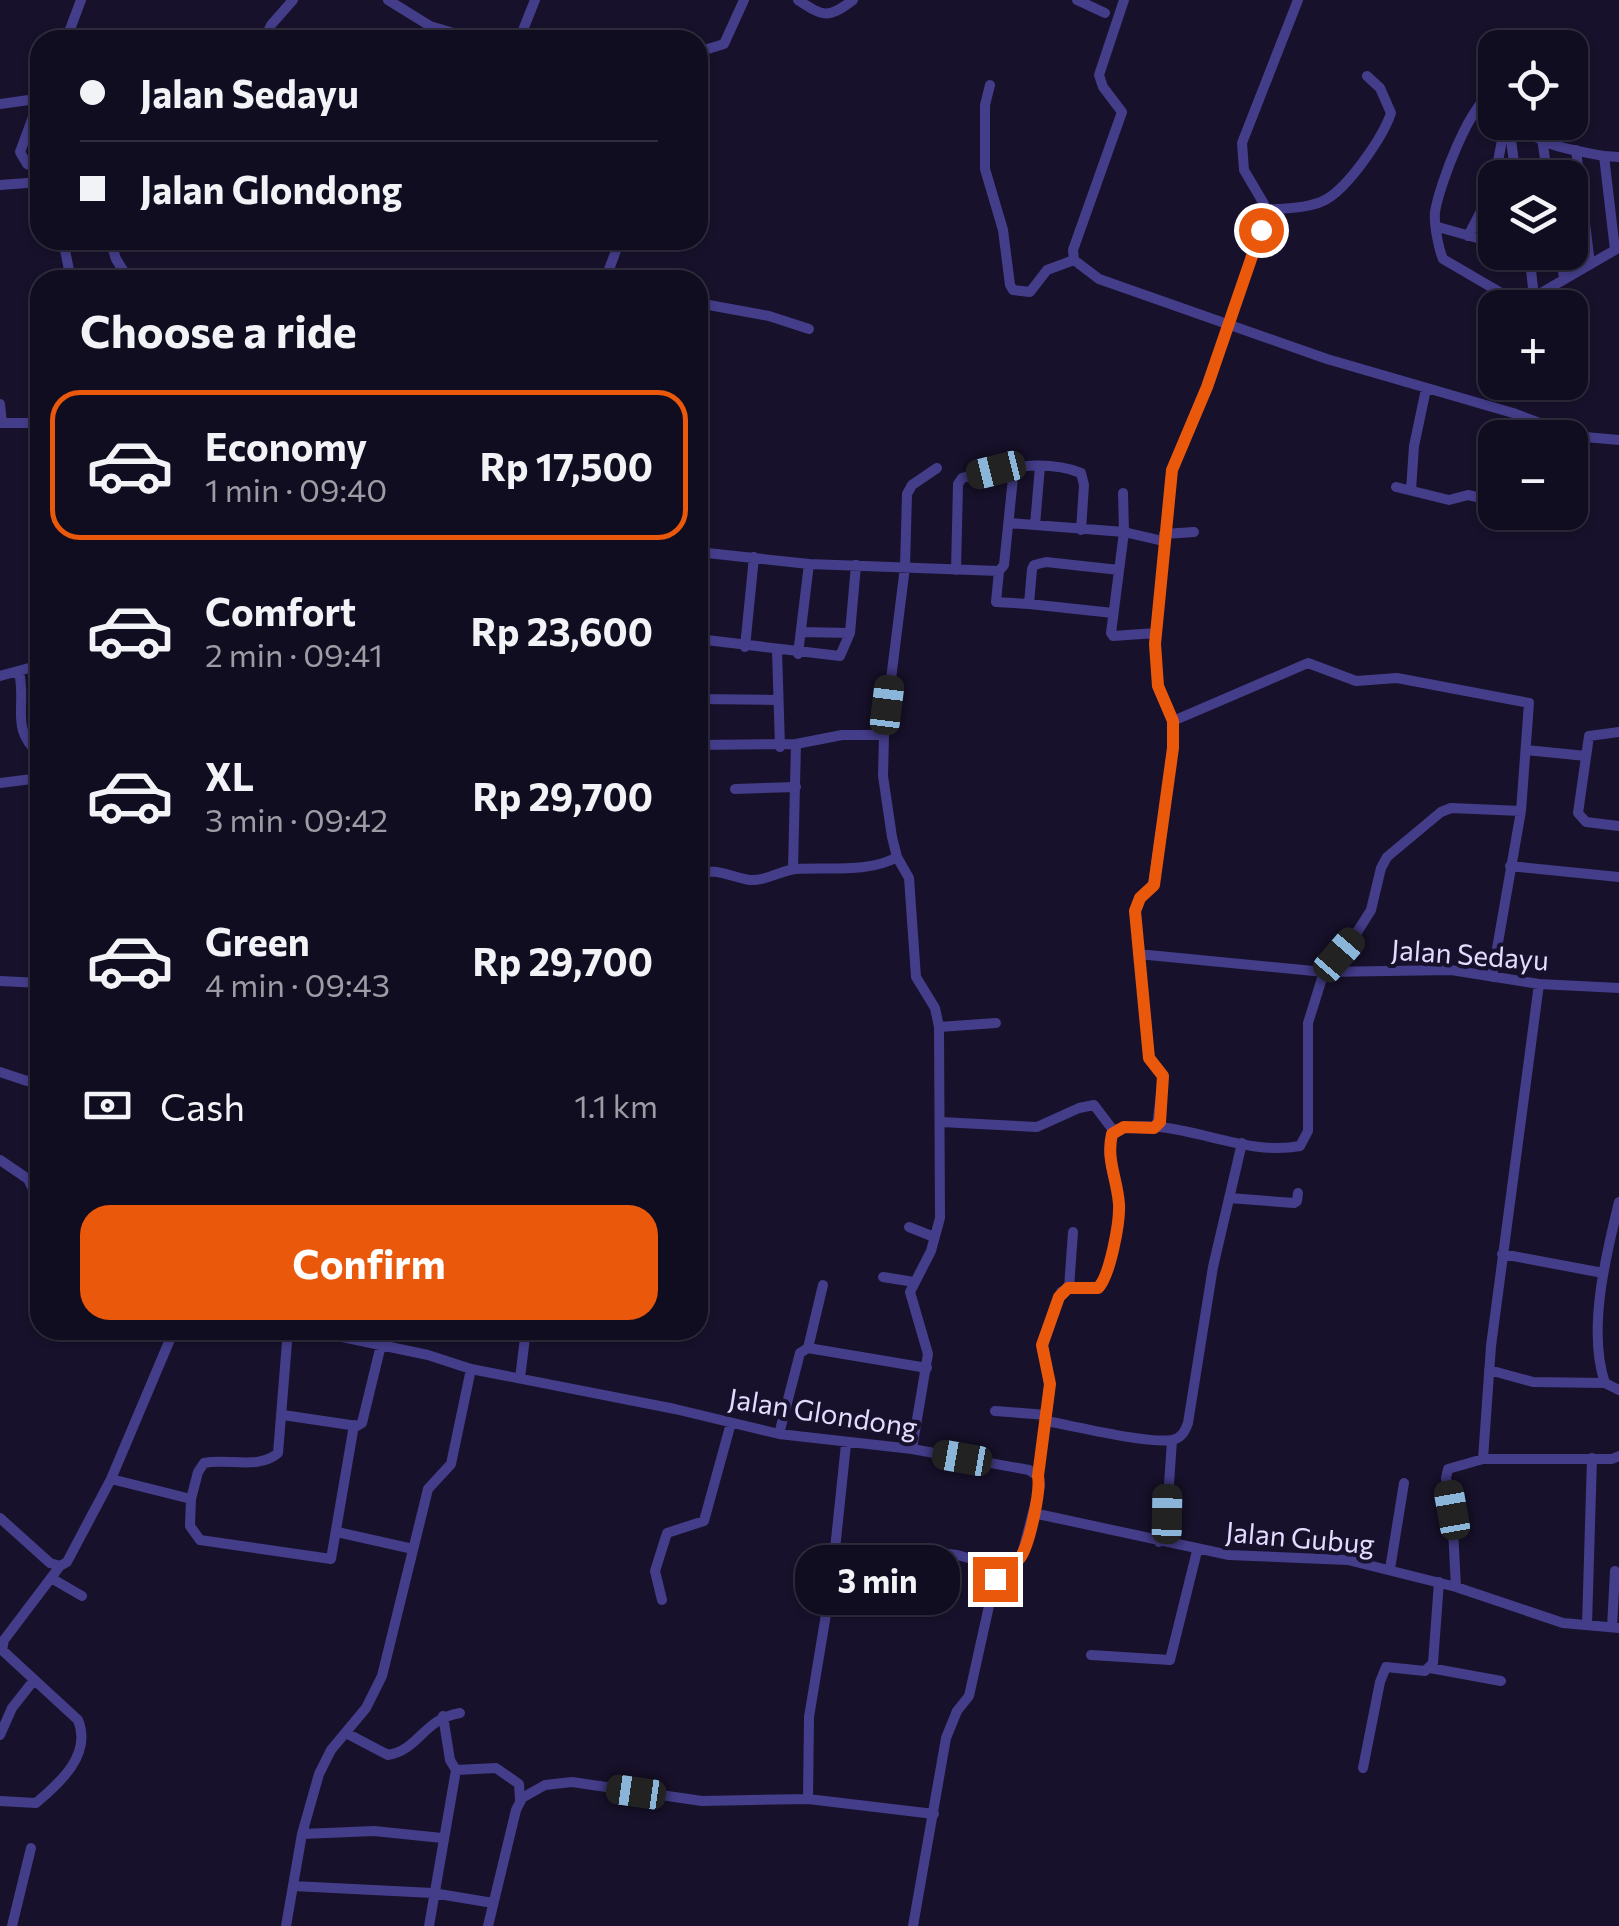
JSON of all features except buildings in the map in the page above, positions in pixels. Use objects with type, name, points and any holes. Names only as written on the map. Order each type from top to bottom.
[{"type":"street","points":[[70,30],[82,0]]},
{"type":"street","points":[[269,30],[294,0]]},
{"type":"street","points":[[388,0],[426,24],[445,30]]},
{"type":"street","points":[[523,30],[536,0]]},
{"type":"street","points":[[708,49],[724,44],[744,0]]},
{"type":"street","points":[[798,0],[825,16],[853,0]]},
{"type":"street","points":[[1077,0],[1105,13]]},
{"type":"street","points":[[1124,0],[1098,74],[1103,88],[1122,112],[1073,250],[1074,260],[1099,279],[1228,325],[1532,420]]},
{"type":"street","points":[[1158,1126],[1163,1076],[1149,1058],[1135,911],[1140,898],[1154,885],[1173,748],[1173,721],[1158,686],[1156,633],[1163,537],[1172,470],[1207,387],[1261,230],[1262,198],[1244,170],[1242,143],[1298,0]]},
{"type":"street","points":[[1264,210],[1327,199],[1356,168],[1388,124],[1391,113],[1380,88],[1367,76]]},
{"type":"street","points":[[990,85],[985,106],[984,169],[1004,230],[1010,285],[1014,290],[1030,292],[1047,270],[1074,260]]},
{"type":"street","points":[[0,104],[30,100]]},
{"type":"street","points":[[1478,107],[1465,126],[1436,211],[1443,259],[1497,290]]},
{"type":"street","points":[[30,122],[20,148],[24,161],[30,164]]},
{"type":"street","points":[[1468,236],[1492,188],[1502,140]]},
{"type":"street","points":[[1545,160],[1542,140],[1619,157]]},
{"type":"street","points":[[1576,150],[1590,264]]},
{"type":"street","points":[[1545,290],[1616,247],[1604,156]]},
{"type":"street","points":[[0,185],[30,183]]},
{"type":"street","points":[[1438,227],[1478,239]]},
{"type":"street","points":[[1563,270],[1564,278]]},
{"type":"street","points":[[708,305],[768,316],[809,329]]},
{"type":"street","points":[[1411,490],[1414,446],[1426,389]]},
{"type":"street","points":[[0,404],[1,422],[30,423]]},
{"type":"street","points":[[1588,437],[1619,440]]},
{"type":"street","points":[[1035,525],[1040,466]]},
{"type":"street","points":[[956,570],[959,480],[1040,466],[1081,472],[1082,530]]},
{"type":"street","points":[[912,1449],[927,1368],[926,1341],[910,1292],[940,1218],[939,1027],[935,1008],[916,976],[909,878],[897,857],[883,776],[884,735],[905,568],[908,489],[937,468]]},
{"type":"street","points":[[1014,468],[1010,523],[996,602],[1114,613]]},
{"type":"street","points":[[1396,487],[1449,500],[1478,497]]},
{"type":"street","points":[[1124,493],[1113,636],[1156,633]]},
{"type":"street","points":[[1010,523],[1163,537],[1194,532]]},
{"type":"street","points":[[708,553],[808,564],[999,571]]},
{"type":"street","points":[[745,647],[754,557]]},
{"type":"street","points":[[1030,604],[1032,569],[1038,563],[1119,570]]},
{"type":"street","points":[[798,654],[808,564]]},
{"type":"street","points":[[708,641],[840,656],[850,633],[856,565]]},
{"type":"street","points":[[801,632],[850,633]]},
{"type":"street","points":[[777,650],[780,747]]},
{"type":"street","points":[[1173,721],[1308,663],[1356,682],[1397,678],[1526,701],[1530,706],[1521,811],[1492,977]]},
{"type":"street","points":[[0,676],[30,668]]},
{"type":"street","points":[[19,672],[21,730],[30,742]]},
{"type":"street","points":[[708,699],[777,700]]},
{"type":"street","points":[[1619,732],[1589,736],[1580,818],[1619,826]]},
{"type":"street","points":[[708,745],[780,747],[842,735],[884,735]]},
{"type":"street","points":[[794,868],[796,744]]},
{"type":"street","points":[[1526,750],[1586,756]]},
{"type":"street","points":[[0,784],[30,780]]},
{"type":"street","points":[[735,789],[796,787]]},
{"type":"street","points":[[1114,1130],[1158,1126],[1242,1143],[1292,1148],[1304,1143],[1308,1130],[1308,1023],[1324,972],[1354,937],[1370,910],[1381,868],[1388,857],[1441,812],[1458,807],[1521,811]]},
{"type":"street","points":[[708,872],[766,879],[794,868],[816,870],[886,863],[897,857]]},
{"type":"street","points":[[1510,866],[1619,876]]},
{"type":"street","name":"Jalan Sedayu","points":[[1138,954],[1324,972],[1450,970],[1539,984],[1619,988]]},
{"type":"street","points":[[0,981],[30,982]]},
{"type":"street","points":[[1483,1460],[1502,1254],[1539,984]]},
{"type":"street","points":[[939,1027],[996,1023]]},
{"type":"street","points":[[0,1072],[30,1080]]},
{"type":"street","points":[[941,1122],[1037,1127],[1094,1105],[1114,1130],[1108,1160],[1120,1208],[1107,1274],[1098,1288],[1068,1288]]},
{"type":"street","points":[[995,1411],[1172,1440],[1179,1437],[1188,1423],[1213,1267],[1242,1143]]},
{"type":"street","points":[[0,1160],[30,1183]]},
{"type":"street","points":[[1230,1198],[1294,1203],[1298,1193]]},
{"type":"street","points":[[1605,1384],[1600,1347],[1603,1274],[1619,1202]]},
{"type":"street","points":[[909,1227],[934,1237]]},
{"type":"street","points":[[832,1578],[886,1582],[894,1572],[898,1552],[909,1549],[957,1555],[1003,1568],[1015,1563],[1022,1554],[1040,1486],[1050,1384],[1042,1345],[1059,1297],[1068,1288],[1072,1232]]},
{"type":"street","points":[[1502,1254],[1603,1274]]},
{"type":"street","points":[[883,1277],[914,1282]]},
{"type":"street","points":[[779,1434],[800,1354],[808,1348],[823,1285]]},
{"type":"street","points":[[0,1801],[36,1803],[74,1764],[83,1746],[84,1734],[78,1720],[5,1656],[2,1645],[60,1566],[67,1562],[111,1479],[170,1340]]},
{"type":"street","points":[[287,1340],[280,1446],[273,1458],[258,1462],[204,1462],[191,1499],[190,1526],[200,1540],[331,1559],[354,1425]]},
{"type":"street","name":"Jalan Glondong","points":[[354,1340],[779,1434],[912,1449],[1020,1468],[1038,1476]]},
{"type":"street","points":[[520,1378],[525,1340]]},
{"type":"street","points":[[283,1415],[354,1425],[362,1422],[381,1346]]},
{"type":"street","points":[[808,1348],[927,1368]]},
{"type":"street","points":[[286,1926],[302,1834],[320,1774],[382,1676],[430,1484],[450,1464],[472,1369]]},
{"type":"street","points":[[1489,1370],[1533,1382],[1605,1384],[1619,1390]]},
{"type":"street","points":[[662,1600],[655,1572],[665,1539],[671,1531],[704,1522],[731,1422]]},
{"type":"street","points":[[1159,1542],[1167,1514],[1172,1440]]},
{"type":"street","points":[[808,1799],[809,1717],[832,1578],[846,1444]]},
{"type":"street","points":[[1587,1625],[1592,1458]]},
{"type":"street","points":[[1456,1587],[1446,1474],[1452,1467],[1483,1460],[1618,1458]]},
{"type":"street","points":[[111,1479],[191,1499]]},
{"type":"street","points":[[1390,1569],[1404,1483]]},
{"type":"street","name":"Jalan Gubug","points":[[1034,1513],[1228,1555],[1348,1560],[1456,1587],[1563,1623],[1615,1628]]},
{"type":"street","points":[[0,1518],[50,1563],[60,1566]]},
{"type":"street","points":[[337,1532],[378,1538],[413,1549]]},
{"type":"street","points":[[1091,1655],[1170,1660],[1197,1550]]},
{"type":"street","points":[[913,1926],[946,1738],[957,1711],[969,1696],[991,1593],[1003,1568]]},
{"type":"street","points":[[1615,1628],[1616,1571]]},
{"type":"street","points":[[52,1578],[82,1596]]},
{"type":"street","points":[[1430,1668],[1438,1582]]},
{"type":"street","points":[[1363,1768],[1386,1667],[1430,1668],[1500,1681]]},
{"type":"street","points":[[0,1734],[12,1708],[34,1680]]},
{"type":"street","points":[[346,1733],[395,1754],[443,1716],[460,1713]]},
{"type":"street","points":[[428,1926],[456,1770],[450,1760],[443,1716]]},
{"type":"street","points":[[456,1770],[498,1769],[519,1784],[520,1800],[488,1926]]},
{"type":"street","points":[[520,1800],[558,1782],[702,1802],[808,1799],[934,1814]]},
{"type":"street","points":[[302,1834],[374,1831],[442,1838]]},
{"type":"street","points":[[12,1926],[31,1848]]},
{"type":"street","points":[[293,1886],[433,1894],[493,1902]]},
{"type":"route","points":[[995,1579],[1000,1570],[1015,1563],[1022,1554],[1034,1513],[1050,1384],[1042,1345],[1059,1297],[1068,1288],[1098,1288],[1107,1274],[1120,1208],[1108,1160],[1110,1138],[1114,1130],[1154,1128],[1160,1122],[1163,1076],[1149,1058],[1135,911],[1140,898],[1154,885],[1173,748],[1173,721],[1158,686],[1155,644],[1164,534],[1172,470],[1207,387],[1261,230]]}]
